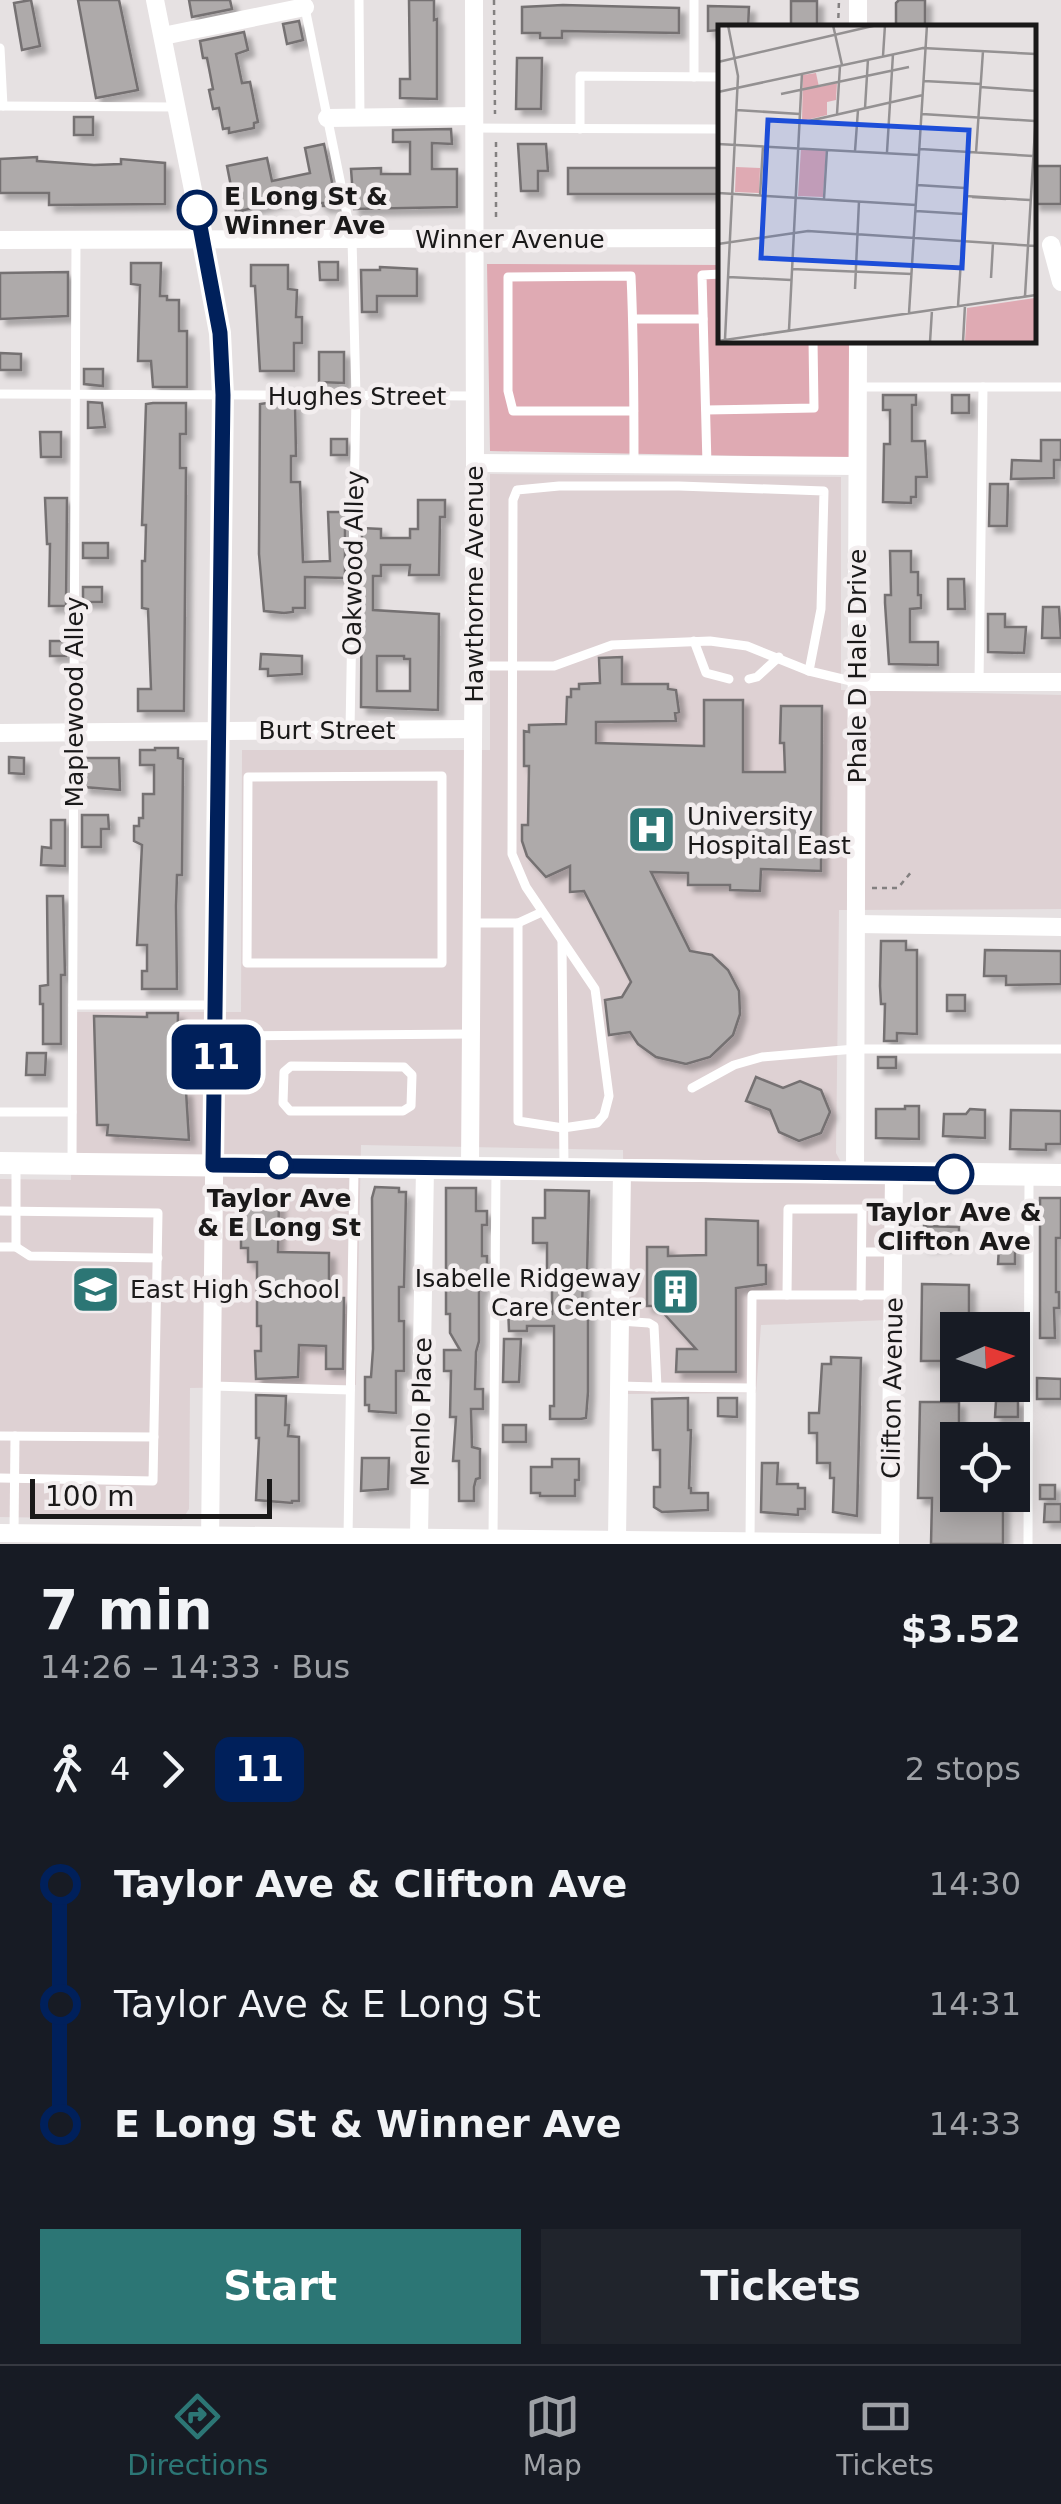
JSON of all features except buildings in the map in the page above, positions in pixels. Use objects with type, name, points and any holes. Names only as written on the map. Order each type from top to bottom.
[{"type":"main road","points":[[8,1163],[1061,1175]]},
{"type":"street","points":[[155,0],[220,333],[223,395],[210,1540]]},
{"type":"street","name":"Hawthorne Avenue","points":[[470,1168],[474,0]]},
{"type":"street","points":[[162,36],[304,3]]},
{"type":"street","points":[[327,118],[474,122]]},
{"type":"street","name":"Winner Avenue","points":[[0,240],[718,238]]},
{"type":"street","points":[[1048,244],[1061,282]]},
{"type":"street","name":"Phale D Hale Drive","points":[[855,1172],[858,342]]},
{"type":"street","points":[[475,463],[857,466]]},
{"type":"street","points":[[856,682],[1061,682]]},
{"type":"street","name":"Burt Street","points":[[0,733],[473,730]]},
{"type":"street","points":[[856,924],[1061,926]]},
{"type":"street","name":"Menlo Place","points":[[419,1537],[424,1167]]},
{"type":"street","points":[[617,1539],[622,1170]]},
{"type":"street","name":"Clifton Avenue","points":[[890,1544],[894,1173]]},
{"type":"street","points":[[7,1533],[65,1539],[419,1537],[890,1544]]},
{"type":"lane","points":[[359,0],[360,118]]},
{"type":"lane","points":[[694,0],[694,77]]},
{"type":"lane","name":"Oakwood Alley","points":[[304,3],[352,239],[356,396],[350,730]]},
{"type":"lane","points":[[0,48],[2,106],[176,107]]},
{"type":"lane","points":[[580,129],[580,76],[718,77]]},
{"type":"lane","points":[[474,122],[496,128],[718,129]]},
{"type":"lane","name":"Maplewood Alley","points":[[72,1164],[76,240]]},
{"type":"lane","points":[[707,465],[702,274],[718,274]]},
{"type":"lane","points":[[634,411],[512,411],[508,391],[508,277],[632,276],[634,411],[634,464]]},
{"type":"lane","points":[[633,319],[703,320]]},
{"type":"lane","points":[[706,410],[814,408],[813,342]]},
{"type":"lane","points":[[858,387],[1061,387]]},
{"type":"lane","points":[[979,682],[982,387]]},
{"type":"lane","name":"Hughes Street","points":[[0,394],[475,396]]},
{"type":"lane","points":[[518,923],[518,1122],[563,1128],[597,1122],[604,1115],[610,1096],[594,989],[526,887],[512,854],[513,500],[517,490],[679,486],[824,491],[821,608],[808,671]]},
{"type":"lane","points":[[474,666],[554,666],[612,645],[694,641],[734,643],[778,656],[808,671],[856,682]]},
{"type":"lane","points":[[694,641],[706,673],[728,679]]},
{"type":"lane","points":[[748,679],[756,677],[778,656]]},
{"type":"lane","points":[[346,776],[442,776],[442,962],[247,963],[248,778],[346,776]]},
{"type":"lane","points":[[472,923],[518,923],[542,912]]},
{"type":"lane","points":[[562,938],[564,1169]]},
{"type":"lane","points":[[72,1005],[216,1006]]},
{"type":"lane","points":[[216,1036],[471,1034]]},
{"type":"lane","points":[[692,1088],[734,1065],[762,1056],[855,1050],[1061,1049]]},
{"type":"lane","points":[[291,1066],[348,1066],[404,1066],[412,1074],[410,1106],[404,1111],[290,1111],[283,1103],[284,1072],[291,1066]]},
{"type":"lane","points":[[0,1112],[72,1112]]},
{"type":"lane","points":[[8,1163],[16,1210],[16,1248]]},
{"type":"lane","points":[[353,1539],[350,1390],[354,1166]]},
{"type":"lane","points":[[494,1538],[496,1168]]},
{"type":"lane","points":[[1028,1544],[1029,1174]]},
{"type":"lane","points":[[787,1295],[788,1209],[862,1209],[861,1296]]},
{"type":"lane","points":[[0,1210],[158,1213],[153,1481],[0,1478]]},
{"type":"lane","points":[[0,1247],[16,1248],[30,1256],[158,1258]]},
{"type":"lane","points":[[862,1252],[893,1252]]},
{"type":"lane","points":[[750,1542],[752,1295],[893,1296]]},
{"type":"lane","points":[[620,1321],[649,1322],[654,1326],[656,1386]]},
{"type":"lane","points":[[212,1386],[350,1390]]},
{"type":"lane","points":[[620,1386],[751,1388]]},
{"type":"lane","points":[[0,1436],[154,1437]]},
{"type":"lane","points":[[7,1533],[15,1436]]},
{"type":"path","points":[[494,0],[496,221]]},
{"type":"path","points":[[856,888],[898,888],[912,871]]},
{"type":"shaded area","points":[[487,264],[718,265],[718,342],[850,342],[850,458],[490,451]]},
{"type":"shaded area","name":"University Hospital East","points":[[490,474],[841,477],[841,690],[1061,695],[1061,909],[839,910],[836,1153],[849,1177],[887,1178],[888,1320],[761,1325],[756,1393],[625,1394],[623,1150],[361,1145],[356,1385],[190,1388],[189,1509],[182,1520],[0,1517],[0,1179],[71,1180],[74,1012],[241,1012],[242,750],[490,750]]},
{"type":"bus line","name":"11","points":[[197,210],[217,310],[223,395],[213,1165],[954,1174]]},
{"type":"place","name":"E Long St & Winner Ave","points":[[197,210]]},
{"type":"place","name":"University Hospital East","points":[[652,830]]},
{"type":"place","name":"Taylor Ave & E Long St","points":[[279,1165]]},
{"type":"place","name":"Taylor Ave & Clifton Ave","points":[[954,1174]]},
{"type":"place","name":"East High School","points":[[95,1289]]},
{"type":"place","name":"Isabelle Ridgeway Care Center","points":[[676,1292]]}]
